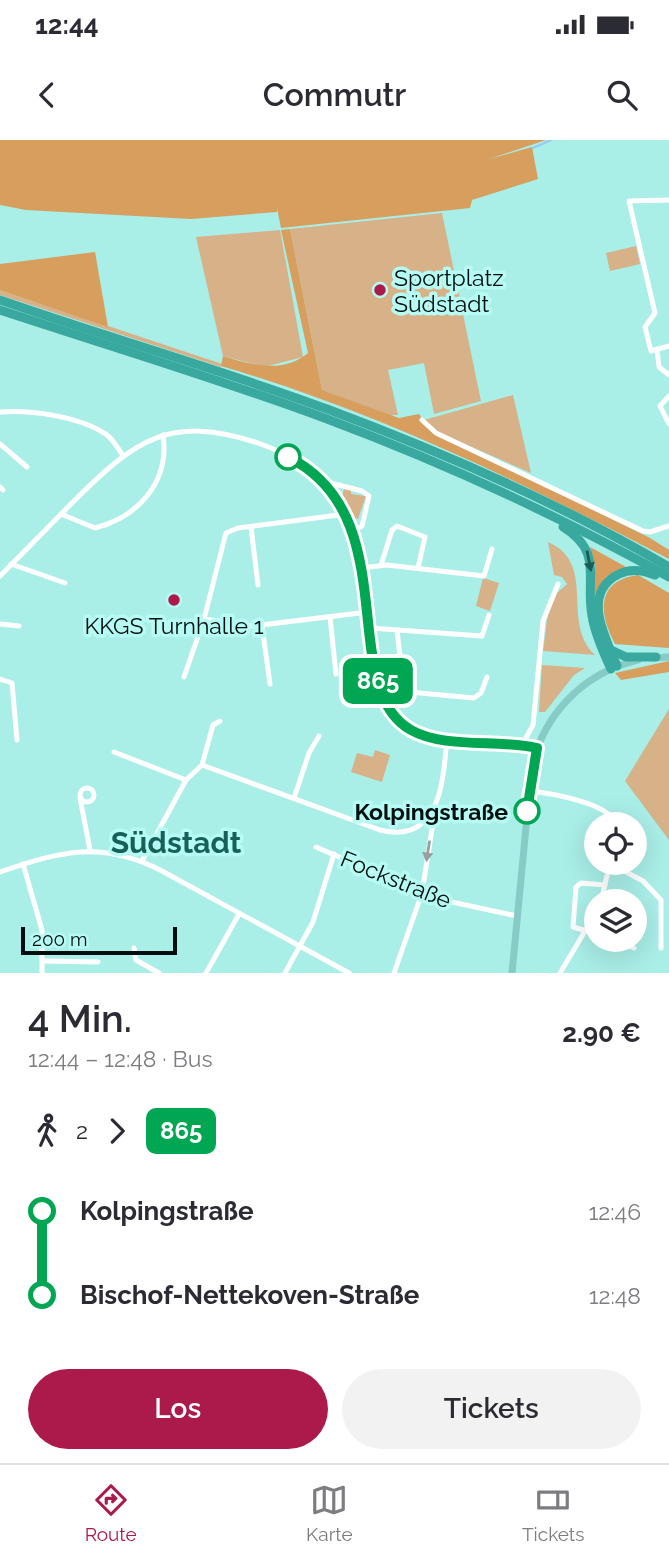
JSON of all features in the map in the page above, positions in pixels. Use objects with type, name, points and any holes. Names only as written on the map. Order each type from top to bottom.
[{"type":"highway","points":[[0,300],[263,387],[398,437],[551,505],[669,567]]},
{"type":"highway","points":[[0,310],[325,418],[444,465],[524,502],[669,577]]},
{"type":"highway","points":[[524,502],[538,514],[573,533],[586,547],[591,564],[593,620],[614,667]]},
{"type":"highway","points":[[614,667],[598,607],[601,593],[609,581],[623,572],[637,570],[669,582]]},
{"type":"highway","points":[[608,646],[622,656],[656,657]]},
{"type":"main road","points":[[512,973],[529,792],[537,748],[548,725],[565,702],[584,685],[614,667],[656,657],[669,657]]},
{"type":"street","points":[[669,200],[629,201],[655,313],[645,327],[659,367],[669,375]]},
{"type":"street","points":[[654,350],[669,346]]},
{"type":"street","points":[[669,396],[660,406],[669,424]]},
{"type":"street","points":[[0,412],[40,412],[99,430],[108,436],[122,454]]},
{"type":"street","points":[[422,420],[436,433],[641,530],[652,532],[669,526]]},
{"type":"street","points":[[0,576],[122,454],[163,435],[202,432],[246,440],[294,459],[324,481],[368,494],[370,502],[362,526],[353,532]]},
{"type":"street","points":[[61,514],[94,528],[144,502],[153,492],[164,457],[163,435]]},
{"type":"street","points":[[0,444],[27,467]]},
{"type":"street","points":[[324,481],[346,514],[353,532],[378,685],[388,710],[412,731],[447,739],[537,748]]},
{"type":"street","points":[[184,677],[204,619],[220,546],[226,533],[346,514]]},
{"type":"street","points":[[382,565],[392,530],[397,526],[425,537],[418,568]]},
{"type":"street","points":[[251,527],[258,585]]},
{"type":"street","points":[[361,568],[382,565],[484,576],[492,549]]},
{"type":"street","points":[[11,564],[65,583]]},
{"type":"street","points":[[522,745],[534,722],[543,619],[558,584]]},
{"type":"street","points":[[204,619],[240,626],[262,626],[368,612]]},
{"type":"street","points":[[370,628],[482,636],[489,615]]},
{"type":"street","points":[[330,617],[337,674]]},
{"type":"street","points":[[0,624],[19,626]]},
{"type":"street","points":[[262,626],[270,684]]},
{"type":"street","points":[[397,630],[403,683],[409,691],[474,698],[482,692],[486,677]]},
{"type":"street","points":[[0,679],[12,683],[17,740]]},
{"type":"street","points":[[142,861],[186,780],[202,765],[213,725],[220,721]]},
{"type":"street","points":[[294,798],[309,753],[319,736]]},
{"type":"street","points":[[394,973],[422,893],[435,808],[442,785],[447,739]]},
{"type":"street","points":[[114,752],[186,780]]},
{"type":"street","points":[[202,765],[391,832],[415,827],[435,808]]},
{"type":"street","points":[[529,792],[579,801],[602,812]]},
{"type":"street","points":[[80,798],[90,850]]},
{"type":"street","name":"Fockstraße","points":[[316,847],[422,893],[517,916]]},
{"type":"street","points":[[0,872],[58,853],[90,850],[142,861],[349,973]]},
{"type":"street","points":[[285,973],[314,919],[334,854]]},
{"type":"street","points":[[23,864],[41,924],[42,973]]},
{"type":"street","points":[[604,889],[607,875]]},
{"type":"street","points":[[632,875],[641,880],[661,900],[661,948]]},
{"type":"street","points":[[584,930],[572,926],[577,885],[605,885]]},
{"type":"street","points":[[205,973],[239,914]]},
{"type":"street","points":[[560,973],[584,934]]},
{"type":"street","points":[[134,948],[136,960],[159,973]]},
{"type":"street","points":[[43,961],[98,962]]},
{"type":"street","points":[[325,973],[330,964]]},
{"type":"shaded area","points":[[0,140],[546,140],[489,159],[532,147],[538,179],[472,200],[470,208],[281,228],[277,208],[277,212],[191,219],[26,210],[0,205]]},
{"type":"shaded area","name":"Sportplatz Südstadt","points":[[442,213],[481,401],[434,414],[424,363],[388,370],[398,415],[389,415],[322,390],[290,229]]},
{"type":"shaded area","points":[[290,229],[322,390],[399,418],[419,414],[429,429],[650,538],[669,550],[669,559],[450,452],[337,405],[221,366],[223,356],[256,365],[278,366],[298,360],[308,353],[281,230]]},
{"type":"shaded area","points":[[280,230],[303,357],[264,367],[223,356],[196,237]]},
{"type":"shaded area","points":[[636,246],[640,264],[610,271],[606,253]]},
{"type":"shaded area","points":[[95,252],[108,327],[0,290],[0,264]]},
{"type":"shaded area","points":[[0,290],[222,364],[221,367],[0,295]]},
{"type":"shaded area","points":[[513,395],[531,473],[440,433],[424,420]]},
{"type":"shaded area","points":[[344,489],[351,490],[351,494],[366,496],[358,519],[353,518],[342,497]]},
{"type":"shaded area","points":[[548,542],[563,552],[572,564],[580,627],[585,642],[595,655],[543,651],[548,613],[556,594],[567,584],[562,577],[554,575]]},
{"type":"shaded area","points":[[590,547],[626,567],[606,577],[594,596],[595,565]]},
{"type":"shaded area","points":[[638,575],[669,593],[669,648],[615,644],[610,633],[604,600],[614,584],[624,578]]},
{"type":"shaded area","points":[[483,578],[499,583],[490,611],[476,606]]},
{"type":"shaded area","points":[[669,661],[669,672],[621,680],[615,673]]},
{"type":"shaded area","points":[[542,665],[585,668],[574,675],[545,712],[539,712]]},
{"type":"shaded area","points":[[669,709],[669,840],[625,781]]},
{"type":"shaded area","points":[[375,750],[390,755],[382,782],[351,772],[357,753],[373,757]]},
{"type":"waterway","points":[[533,148],[551,140]]},
{"type":"bus line","name":"865","points":[[288,457],[308,468],[328,485],[351,526],[361,568],[378,685],[388,710],[405,727],[428,737],[537,748],[527,811]]},
{"type":"place","name":"Sportplatz Südstadt","points":[[380,290]]},
{"type":"place","name":"KKGS Turnhalle 1","points":[[174,600]]},
{"type":"place","name":"Kolpingstraße","points":[[527,811]]},
{"type":"district","name":"Südstadt","points":[[176,842]]}]
